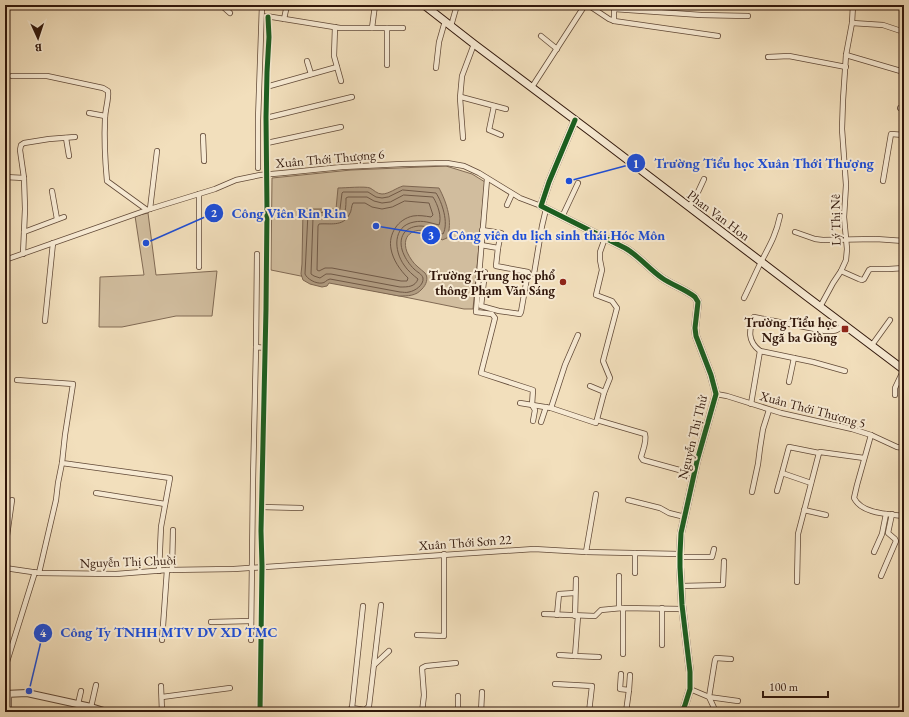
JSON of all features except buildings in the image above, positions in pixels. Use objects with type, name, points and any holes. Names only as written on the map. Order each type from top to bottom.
[{"type":"main road","name":"Phan Van Hon","points":[[424,5],[820,307],[904,369]]},
{"type":"street","points":[[221,5],[230,13]]},
{"type":"street","points":[[258,168],[262,5]]},
{"type":"street","points":[[284,19],[287,5]]},
{"type":"street","points":[[372,28],[375,5]]},
{"type":"street","points":[[451,26],[457,5]]},
{"type":"street","points":[[532,87],[585,5]]},
{"type":"street","points":[[588,5],[614,21],[718,36]]},
{"type":"street","name":"Lý Thị Nê","points":[[820,307],[841,271],[846,260],[848,249],[844,217],[846,185],[842,129],[846,55],[852,23],[853,5]]},
{"type":"street","points":[[614,21],[614,7],[700,15],[748,16]]},
{"type":"street","points":[[262,16],[340,28],[403,28]]},
{"type":"street","points":[[260,712],[262,566],[261,506],[266,309],[266,87],[269,37],[268,17]]},
{"type":"street","points":[[436,68],[439,42],[445,21]]},
{"type":"street","points":[[852,23],[883,25],[904,32]]},
{"type":"street","points":[[335,27],[334,56],[341,81]]},
{"type":"street","points":[[387,28],[387,66]]},
{"type":"street","points":[[541,36],[556,49]]},
{"type":"street","points":[[463,138],[461,96],[462,76],[474,44]]},
{"type":"street","points":[[846,55],[904,72]]},
{"type":"street","points":[[768,56],[789,56],[846,67]]},
{"type":"street","points":[[307,61],[311,74]]},
{"type":"street","points":[[266,87],[337,66]]},
{"type":"street","points":[[12,76],[47,76],[103,88],[108,91],[104,144],[107,181],[148,210],[157,151]]},
{"type":"street","points":[[461,96],[506,109]]},
{"type":"street","points":[[266,118],[352,97]]},
{"type":"street","points":[[494,106],[489,130],[502,135]]},
{"type":"street","points":[[89,113],[105,116]]},
{"type":"street","points":[[534,274],[542,226],[543,207],[549,182],[575,120]]},
{"type":"street","points":[[267,143],[341,127]]},
{"type":"street","points":[[883,181],[891,134],[904,135]]},
{"type":"street","points":[[203,136],[204,161]]},
{"type":"street","points":[[22,254],[25,209],[24,178],[20,150],[21,145],[24,143],[49,139],[75,137]]},
{"type":"street","points":[[66,138],[69,156]]},
{"type":"street","name":"Xuân Thới Thượng 6","points":[[5,260],[236,180],[260,175],[349,167],[447,163],[464,166],[479,173],[512,194],[543,207]]},
{"type":"street","points":[[5,177],[24,178]]},
{"type":"street","points":[[487,178],[476,312],[492,314],[496,318],[481,373],[533,390],[532,405],[535,410],[533,422]]},
{"type":"street","points":[[689,207],[704,179]]},
{"type":"street","points":[[562,217],[578,183]]},
{"type":"street","points":[[52,192],[57,219]]},
{"type":"street","points":[[199,194],[199,267]]},
{"type":"street","points":[[508,205],[512,194]]},
{"type":"street","name":"Nguyễn Thị Thử","points":[[543,207],[631,252],[661,278],[690,293],[698,302],[695,328],[696,336],[711,375],[716,394],[694,474],[681,533],[681,586],[690,672],[690,689],[682,712]]},
{"type":"street","points":[[744,298],[773,241],[778,229],[780,216]]},
{"type":"street","points":[[24,232],[64,217]]},
{"type":"street","points":[[479,271],[485,272],[481,306],[498,311],[520,314],[528,272],[496,266],[501,233],[482,230]]},
{"type":"street","points":[[795,232],[815,239],[876,239],[904,242]]},
{"type":"street","points":[[520,403],[548,408],[596,423],[604,393],[610,378],[604,361],[617,308],[612,301],[596,295],[602,270],[600,252],[605,238]]},
{"type":"street","points":[[45,321],[53,243]]},
{"type":"street","points":[[481,245],[498,248]]},
{"type":"street","points":[[251,640],[257,254]]},
{"type":"street","points":[[841,271],[862,280],[871,269],[904,268]]},
{"type":"street","points":[[843,324],[840,329],[825,331],[754,317],[750,326],[750,334],[754,346],[760,351],[845,371]]},
{"type":"street","points":[[872,345],[890,320]]},
{"type":"street","points":[[541,422],[578,335]]},
{"type":"street","points":[[256,347],[265,348]]},
{"type":"street","points":[[751,404],[760,351]]},
{"type":"street","points":[[789,382],[794,358]]},
{"type":"street","points":[[895,395],[895,388],[904,369]]},
{"type":"street","points":[[5,668],[44,556],[56,500],[62,463],[64,435],[73,384],[17,380]]},
{"type":"street","points":[[590,386],[602,390],[604,393]]},
{"type":"street","name":"Xuân Thới Thượng 5","points":[[716,394],[728,396],[769,410],[852,429],[897,447],[904,448]]},
{"type":"street","points":[[752,492],[769,410]]},
{"type":"street","points":[[597,420],[645,434],[646,436],[641,457],[643,460],[694,474]]},
{"type":"street","points":[[870,435],[854,498],[858,505],[864,509],[904,516]]},
{"type":"street","points":[[777,491],[789,447],[819,453],[864,458]]},
{"type":"street","points":[[797,582],[798,534],[819,453]]},
{"type":"street","points":[[62,463],[170,478],[161,527],[159,571]]},
{"type":"street","points":[[782,473],[812,483]]},
{"type":"street","points":[[96,494],[166,504]]},
{"type":"street","points":[[586,552],[596,494]]},
{"type":"street","points":[[5,550],[12,500]]},
{"type":"street","points":[[628,500],[660,508],[669,513],[685,517]]},
{"type":"street","points":[[261,506],[301,508]]},
{"type":"street","points":[[804,510],[826,514]]},
{"type":"street","points":[[874,552],[889,514]]},
{"type":"street","points":[[881,576],[896,541],[888,533],[889,514]]},
{"type":"street","points":[[162,640],[173,530]]},
{"type":"street","name":"Xuân Thới Sơn 22","points":[[251,567],[534,549],[712,557],[714,549]]},
{"type":"street","points":[[635,553],[635,573]]},
{"type":"street","points":[[417,634],[444,636],[444,554]]},
{"type":"street","points":[[681,586],[723,586],[724,561]]},
{"type":"street","name":"Nguyễn Thị Chuồi","points":[[5,568],[37,573],[116,574],[169,570],[234,569],[251,567]]},
{"type":"street","points":[[619,576],[623,654]]},
{"type":"street","points":[[575,656],[576,579]]},
{"type":"street","points":[[557,615],[559,594],[575,593]]},
{"type":"street","points":[[346,712],[352,708],[365,711],[369,706],[381,605]]},
{"type":"street","points":[[352,708],[363,606]]},
{"type":"street","points":[[544,614],[595,616],[601,610],[621,608],[683,609]]},
{"type":"street","points":[[662,608],[662,645]]},
{"type":"street","points":[[211,622],[251,621]]},
{"type":"street","points":[[374,665],[389,651]]},
{"type":"street","points":[[559,655],[599,657]]},
{"type":"street","points":[[714,711],[709,697],[715,660],[716,658],[732,659]]},
{"type":"street","points":[[422,712],[424,695],[422,668],[426,666],[456,664]]},
{"type":"street","points":[[622,674],[620,689],[629,690]]},
{"type":"street","points":[[626,712],[630,675]]},
{"type":"street","points":[[555,684],[592,686],[590,712]]},
{"type":"street","points":[[91,708],[96,685]]},
{"type":"street","points":[[161,686],[162,712]]},
{"type":"street","points":[[162,697],[230,688]]},
{"type":"street","points":[[690,689],[709,697],[738,701]]},
{"type":"street","points":[[78,704],[81,691]]},
{"type":"street","points":[[481,712],[482,692]]},
{"type":"street","points":[[9,712],[7,694],[27,693],[107,712]]},
{"type":"street","points":[[458,696],[458,712]]},
{"type":"shaded area","points":[[446,166],[472,174],[485,182],[473,309],[464,309],[271,270],[272,178],[351,170]]},
{"type":"shaded area","points":[[148,213],[156,275],[217,271],[212,316],[176,316],[122,327],[99,327],[100,277],[144,275],[135,216]]},
{"type":"water","points":[[403,186],[439,188],[449,219],[449,232],[447,238],[442,240],[433,233],[421,230],[411,233],[406,240],[405,245],[409,256],[427,277],[426,283],[420,291],[412,295],[399,296],[329,283],[327,286],[322,287],[310,284],[303,280],[301,274],[303,209],[336,209],[338,188],[367,187],[382,194]]},
{"type":"cycle path","points":[[260,712],[261,531],[266,309],[266,117],[269,37],[268,17]]},
{"type":"cycle path","points":[[575,120],[549,182],[541,206],[625,248],[662,278],[695,297],[698,302],[695,328],[696,336],[711,375],[716,394],[697,461],[681,533],[680,567],[682,605],[690,672],[690,689],[682,712]]},
{"type":"place","name":"Trường Tiểu học Xuân Thới Thượng","points":[[569,181]]},
{"type":"place","name":"Công viên du lịch sinh thái Hóc Môn","points":[[376,226]]},
{"type":"place","name":"Công Viên Rin Rin","points":[[146,243]]},
{"type":"place","name":"Trường Trung học phổ thông Phạm Văn Sáng","points":[[563,282]]},
{"type":"place","name":"Trường Tiểu học Ngã ba Giồng","points":[[845,329]]},
{"type":"place","name":"Công Ty TNHH MTV DV XD TMC","points":[[29,691]]}]
